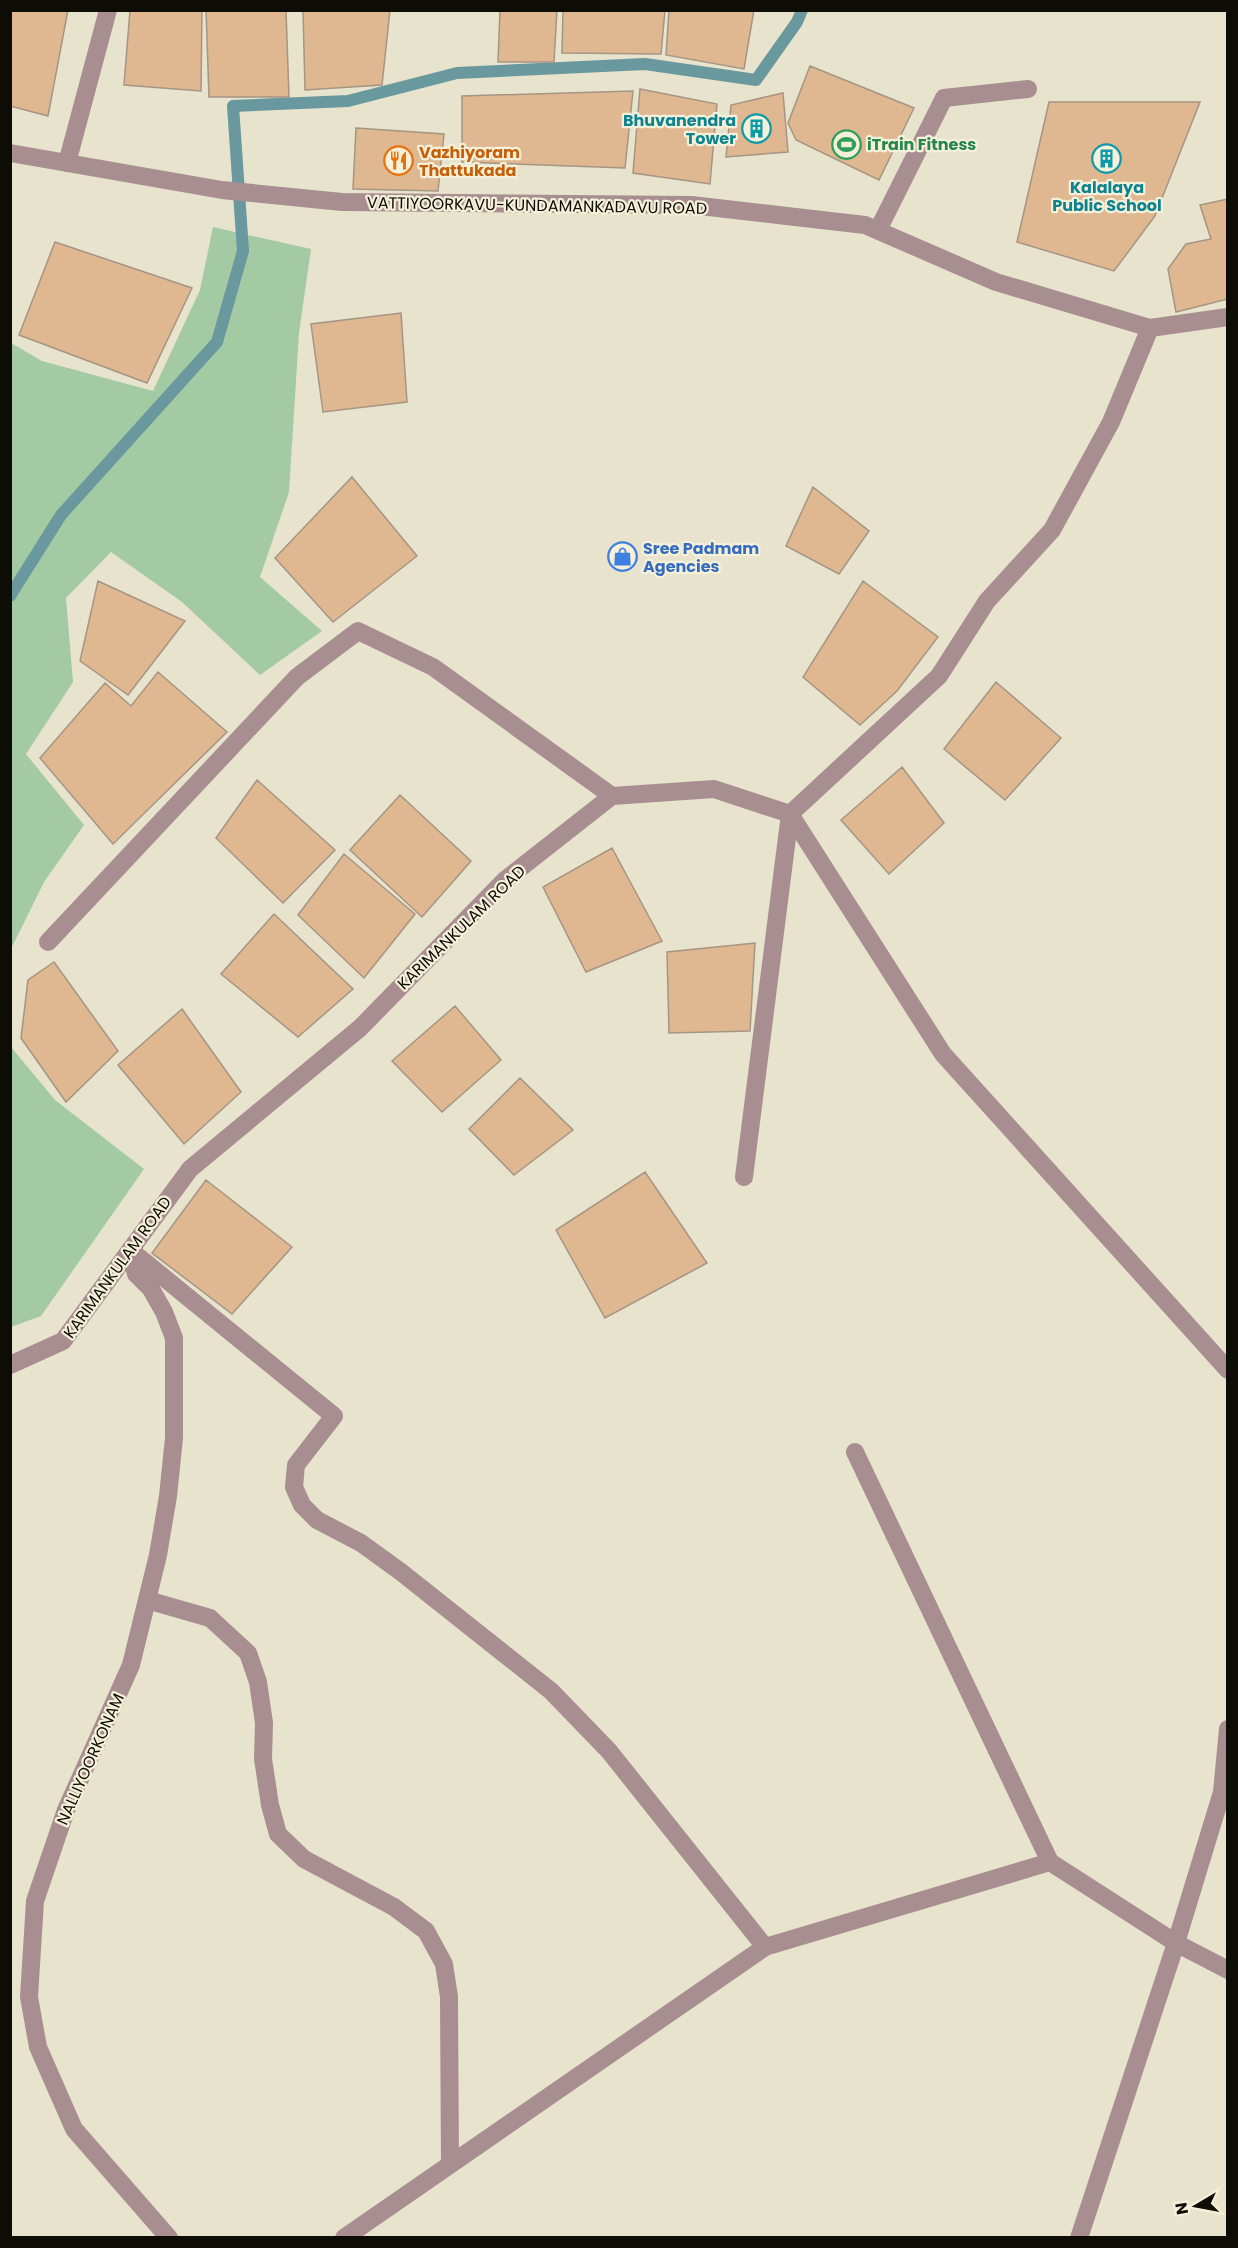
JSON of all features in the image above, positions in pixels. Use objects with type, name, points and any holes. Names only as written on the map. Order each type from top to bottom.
[{"type":"street","points":[[67,164],[108,10]]},
{"type":"street","points":[[878,230],[944,98],[1028,90]]},
{"type":"street","name":"VATTIYOORKAVU-KUNDAMANKADAVU ROAD","points":[[10,153],[222,190],[342,202],[691,205],[865,225],[996,282],[1150,328],[1227,317]]},
{"type":"street","points":[[744,1177],[790,814],[939,676],[987,601],[1052,530],[1110,422],[1150,328]]},
{"type":"street","points":[[48,942],[297,677],[358,631],[433,667],[612,796],[714,789],[790,814],[943,1054],[1227,1370]]},
{"type":"street","name":"KARIMANKULAM ROAD","points":[[10,1365],[63,1341],[190,1168],[360,1028],[505,880],[612,796]]},
{"type":"street","points":[[130,1250],[334,1416],[296,1465],[294,1487],[302,1505],[317,1520],[361,1543],[400,1572],[550,1692],[609,1751],[765,1947]]},
{"type":"street","name":"NALLIYOORKONAM","points":[[130,1250],[136,1274],[151,1290],[164,1312],[174,1338],[174,1438],[168,1497],[131,1665],[66,1810],[35,1900],[29,1997],[38,2047],[74,2129],[169,2238]]},
{"type":"street","points":[[855,1452],[1050,1862],[1176,1943],[1227,1970]]},
{"type":"street","points":[[147,1600],[210,1618],[248,1653],[258,1682],[264,1723],[263,1759],[270,1805],[278,1834],[304,1859],[394,1907],[426,1930],[444,1964],[449,1997],[450,2165]]},
{"type":"street","points":[[1079,2238],[1176,1943],[1222,1792],[1227,1729]]},
{"type":"street","points":[[344,2238],[765,1947],[1050,1862]]},
{"type":"green space","points":[[213,227],[311,249],[299,333],[289,492],[260,577],[322,631],[260,675],[182,602],[111,552],[66,598],[73,682],[26,754],[84,825],[44,882],[11,949],[11,343],[42,361],[153,391],[200,290]]},
{"type":"green space","points":[[11,1047],[55,1100],[144,1169],[41,1316],[11,1327]]},
{"type":"building","points":[[10,10],[68,10],[48,116],[10,106]]},
{"type":"building","points":[[130,10],[202,10],[201,91],[124,85]]},
{"type":"building","points":[[206,10],[286,10],[289,97],[209,97]]},
{"type":"building","points":[[303,10],[390,10],[382,85],[305,90]]},
{"type":"building","points":[[500,10],[557,10],[554,62],[498,62]]},
{"type":"building","points":[[563,10],[665,10],[661,54],[562,53]]},
{"type":"building","points":[[669,10],[754,10],[744,69],[666,55]]},
{"type":"building","points":[[810,66],[914,108],[879,180],[796,140],[788,123]]},
{"type":"building","points":[[640,89],[717,104],[710,184],[633,173]]},
{"type":"building","points":[[633,91],[625,168],[462,162],[462,96]]},
{"type":"building","name":"Bhuvanendra Tower","points":[[783,93],[788,152],[726,157],[731,105]]},
{"type":"building","name":"Kalalaya Public School","points":[[1049,102],[1200,102],[1155,216],[1114,271],[1017,242]]},
{"type":"building","name":"Vazhiyoram Thattukada","points":[[356,128],[444,134],[438,191],[353,189]]},
{"type":"building","points":[[1228,199],[1228,299],[1176,312],[1168,269],[1186,244],[1211,239],[1200,205]]},
{"type":"building","points":[[55,242],[192,288],[147,383],[19,335]]},
{"type":"building","points":[[401,313],[407,402],[323,412],[311,324]]},
{"type":"building","points":[[352,477],[417,556],[333,622],[275,558]]},
{"type":"building","points":[[813,487],[869,531],[839,574],[786,546]]},
{"type":"building","points":[[98,581],[185,621],[128,695],[80,661]]},
{"type":"building","points":[[863,581],[938,637],[897,691],[860,725],[803,677]]},
{"type":"building","points":[[158,672],[227,732],[113,844],[40,758],[105,683],[131,706]]},
{"type":"building","points":[[996,682],[1061,738],[1005,800],[944,749]]},
{"type":"building","points":[[902,767],[944,823],[889,874],[841,820]]},
{"type":"building","points":[[257,780],[335,850],[283,903],[216,838]]},
{"type":"building","points":[[400,795],[471,861],[422,917],[350,850]]},
{"type":"building","points":[[612,848],[662,941],[586,972],[543,887]]},
{"type":"building","points":[[344,854],[415,914],[364,978],[298,915]]},
{"type":"building","points":[[274,914],[353,989],[298,1037],[221,974]]},
{"type":"building","points":[[755,943],[750,1031],[669,1033],[667,952]]},
{"type":"building","points":[[54,962],[118,1051],[66,1102],[21,1038],[28,980]]},
{"type":"building","points":[[455,1006],[501,1060],[442,1112],[392,1061]]},
{"type":"building","points":[[182,1009],[241,1092],[184,1144],[118,1065]]},
{"type":"building","points":[[520,1078],[573,1130],[514,1175],[469,1129]]},
{"type":"building","points":[[645,1172],[707,1263],[605,1318],[556,1230]]},
{"type":"building","points":[[206,1180],[292,1247],[232,1314],[152,1253]]},
{"type":"waterway","points":[[10,596],[61,515],[217,342],[243,251],[233,106],[348,101],[457,73],[645,64],[756,80],[797,22],[802,10]]},
{"type":"place","name":"Bhuvanendra Tower","points":[[757,129]]},
{"type":"place","name":"iTrain Fitness","points":[[846,144]]},
{"type":"place","name":"Kalalaya Public School","points":[[1107,159]]},
{"type":"place","name":"Vazhiyoram Thattukada","points":[[398,161]]},
{"type":"place","name":"Sree Padmam Agencies","points":[[622,557]]}]
